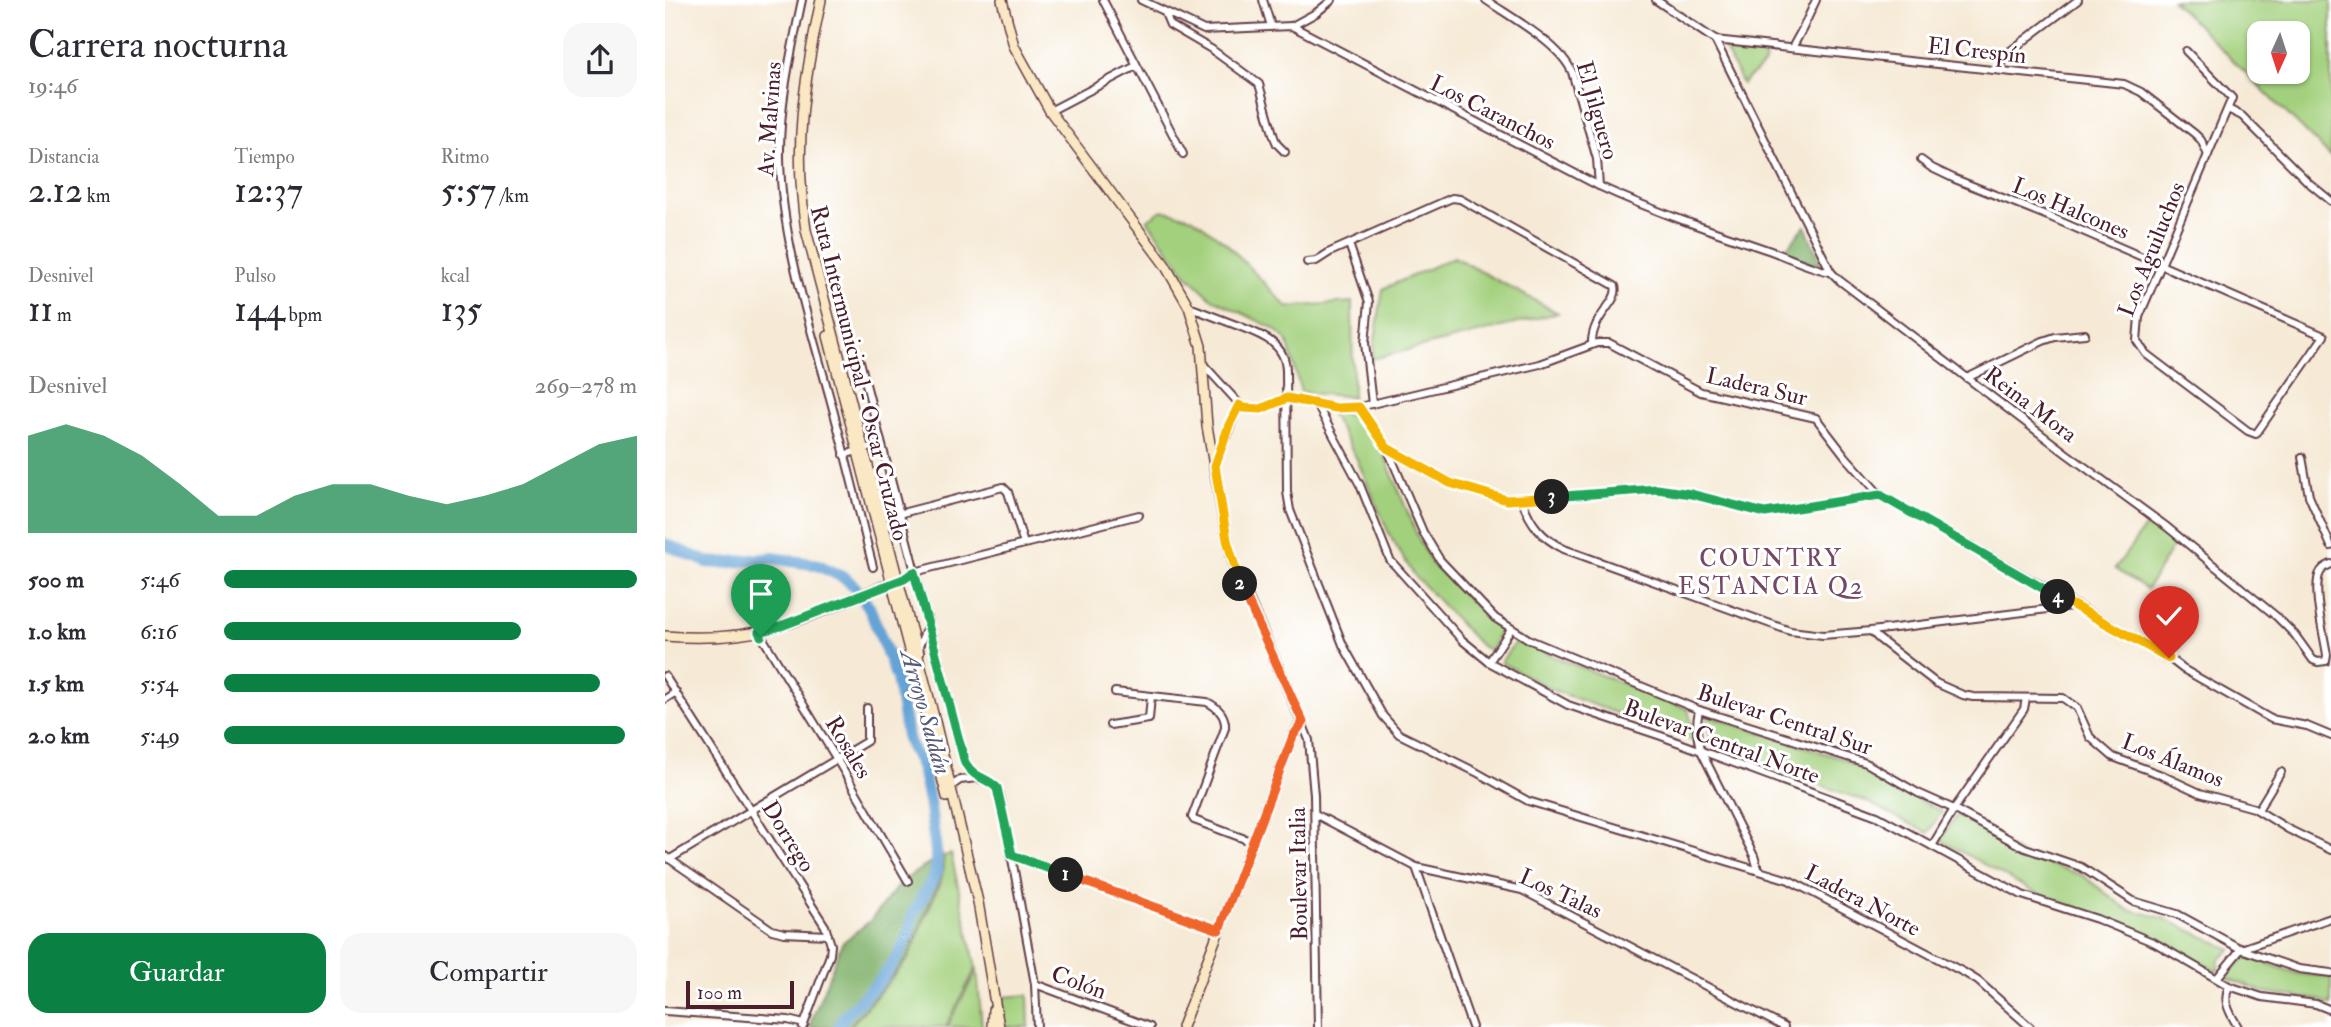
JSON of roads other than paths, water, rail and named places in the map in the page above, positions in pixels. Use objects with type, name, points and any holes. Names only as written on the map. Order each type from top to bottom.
[{"type":"main road","name":"Ruta Intermunicipal - Oscar Cruzado","points":[[819,0],[797,109],[796,180],[804,243],[895,581],[979,913],[999,1027]]},
{"type":"main road","points":[[1002,0],[1014,46],[1051,111],[1165,265],[1189,307],[1199,337],[1206,416],[1227,540],[1237,574],[1303,722],[1293,736],[1182,1027]]},
{"type":"main road","name":"Ruta Intermunicipal - Oscar Cruzado","points":[[860,450],[874,515],[934,717],[979,913]]},
{"type":"main road","points":[[665,636],[720,637],[759,632],[781,626],[895,581]]},
{"type":"main road","name":"Ruta Intermunicipal - Oscar Cruzado","points":[[992,1027],[993,994]]},
{"type":"street","name":"Av. Malvinas","points":[[801,0],[787,74],[781,138],[781,177],[786,221],[873,567]]},
{"type":"street","points":[[1103,0],[1183,154]]},
{"type":"street","points":[[1263,0],[1272,26]]},
{"type":"street","points":[[1292,26],[1316,13],[1332,0]]},
{"type":"street","name":"El Jilguero","points":[[1486,0],[1561,53],[1570,65],[1597,159],[1599,186]]},
{"type":"street","points":[[1655,0],[1715,40]]},
{"type":"street","points":[[1791,48],[1816,0]]},
{"type":"street","points":[[1998,69],[2005,55],[2078,0]]},
{"type":"street","name":"Los Caranchos","points":[[1146,1],[1165,13],[1204,30],[1292,26],[1599,186],[1706,230],[1831,272]]},
{"type":"street","points":[[1165,13],[1170,25],[1211,49],[1259,84],[1266,100],[1274,137],[1285,152]]},
{"type":"street","name":"El Crespín","points":[[1715,40],[2116,82],[2132,87],[2195,134],[2208,155]]},
{"type":"street","name":"Reina Mora","points":[[1715,40],[1831,272],[2167,527],[2277,617],[2295,635],[2313,660],[2318,662],[2326,661],[2327,655],[2318,578],[2324,568],[2331,564]]},
{"type":"street","points":[[2186,51],[2231,95],[2228,109],[2242,116],[2312,186],[2331,201]]},
{"type":"street","points":[[1051,111],[1136,66]]},
{"type":"street","name":"Los Aguiluchos","points":[[2228,109],[2139,317],[2136,336],[2139,346],[2251,433],[2256,434],[2324,336]]},
{"type":"street","name":"Los Halcones","points":[[1921,160],[1955,179],[2048,216],[2324,336]]},
{"type":"street","points":[[1203,364],[1243,408],[1261,409],[1287,398],[1336,408],[1359,407],[1540,364],[1593,344],[1593,329],[1617,293],[1615,286],[1460,199],[1452,198],[1324,254],[1317,261],[1307,262]]},
{"type":"street","points":[[1349,244],[1369,302],[1365,343],[1372,404]]},
{"type":"street","name":"Ladera Norte","points":[[1189,307],[1259,334],[1275,344],[1284,356],[1290,510],[1343,645],[1390,725],[1412,741],[1476,772],[1522,799],[1789,880],[1965,973],[1978,981],[2030,1027]]},
{"type":"street","points":[[1968,378],[2043,341],[2085,334]]},
{"type":"street","name":"Ladera Sur","points":[[1593,344],[1603,342],[1617,346],[1680,382],[1710,395],[1816,418],[1880,495],[2165,655],[2183,669],[2271,719],[2307,726],[2331,736]]},
{"type":"street","points":[[860,361],[965,763],[977,778]]},
{"type":"street","name":"Bulevar Central Norte","points":[[1316,403],[1355,474],[1390,560],[1462,640],[1489,662],[1568,705],[1860,809],[2022,895],[2097,919],[2155,943],[2228,986],[2262,997],[2316,1004],[2331,1010]]},
{"type":"street","points":[[1215,466],[1239,405]]},
{"type":"street","name":"Bulevar Central Sur","points":[[1359,407],[1387,448],[1431,548],[1495,618],[1511,629],[1558,653],[1699,710],[1865,763],[2035,852],[2081,867],[2133,901],[2177,914],[2241,949],[2299,970],[2331,973]]},
{"type":"street","points":[[844,455],[880,444]]},
{"type":"street","points":[[1387,448],[1450,483],[1487,495],[1522,500],[1657,489],[1691,494],[1765,513],[1880,495]]},
{"type":"street","points":[[2302,457],[2309,496],[2331,545]]},
{"type":"street","points":[[898,514],[1003,487],[1008,492],[1024,544]]},
{"type":"street","points":[[1522,500],[1532,524],[1542,536],[1575,553],[1790,631],[1823,635],[1871,631],[2074,606]]},
{"type":"street","points":[[860,519],[874,515]]},
{"type":"street","points":[[895,581],[914,572],[1139,515]]},
{"type":"street","points":[[927,625],[919,646],[934,717]]},
{"type":"street","points":[[1489,662],[1511,629]]},
{"type":"street","name":"Los Álamos","points":[[1871,631],[1936,682],[1954,692],[1973,697],[2063,698],[2077,708],[2090,737],[2113,757],[2200,793],[2258,810],[2288,829],[2331,850]]},
{"type":"street","name":"Rosales","points":[[759,632],[908,881]]},
{"type":"street","name":"Dorrego","points":[[665,676],[752,810],[825,926],[828,935]]},
{"type":"street","points":[[665,699],[676,692]]},
{"type":"street","points":[[1115,692],[1207,702],[1221,712],[1225,728],[1192,817],[1253,842]]},
{"type":"street","points":[[1110,725],[1149,719],[1151,696]]},
{"type":"street","points":[[1931,846],[2024,709],[2026,698]]},
{"type":"street","points":[[665,1011],[788,1020],[803,1025],[830,955],[828,935],[772,930],[668,858],[867,741],[867,708]]},
{"type":"street","points":[[1699,710],[1698,742],[1701,751],[1758,869]]},
{"type":"street","name":"Boulevar Italia","points":[[1303,722],[1309,740],[1315,814],[1318,1027]]},
{"type":"street","points":[[2258,810],[2281,772]]},
{"type":"street","points":[[950,787],[960,780],[977,778],[992,783],[997,788],[1035,984],[1037,1027]]},
{"type":"street","name":"Los Talas","points":[[1315,814],[1416,867],[1522,890],[1784,1027]]},
{"type":"street","points":[[1012,855],[1219,930]]},
{"type":"street","points":[[1416,867],[1472,1027]]},
{"type":"street","points":[[2217,978],[2241,949],[2331,918]]},
{"type":"street","name":"Colón","points":[[1035,984],[1150,1027]]},
{"type":"street","points":[[2228,986],[2225,995],[2227,1005],[2238,1027]]},
{"type":"waterway","name":"Arroyo Saldán","points":[[665,544],[707,562],[773,558],[818,565],[845,578],[869,607],[897,678],[908,741],[922,768],[929,801],[936,851],[936,873],[913,914],[908,936],[897,957],[881,979],[844,1017],[839,1027]]},
{"type":"district","name":"COUNTRY ESTANCIA Q2","points":[[1771,572]]}]
